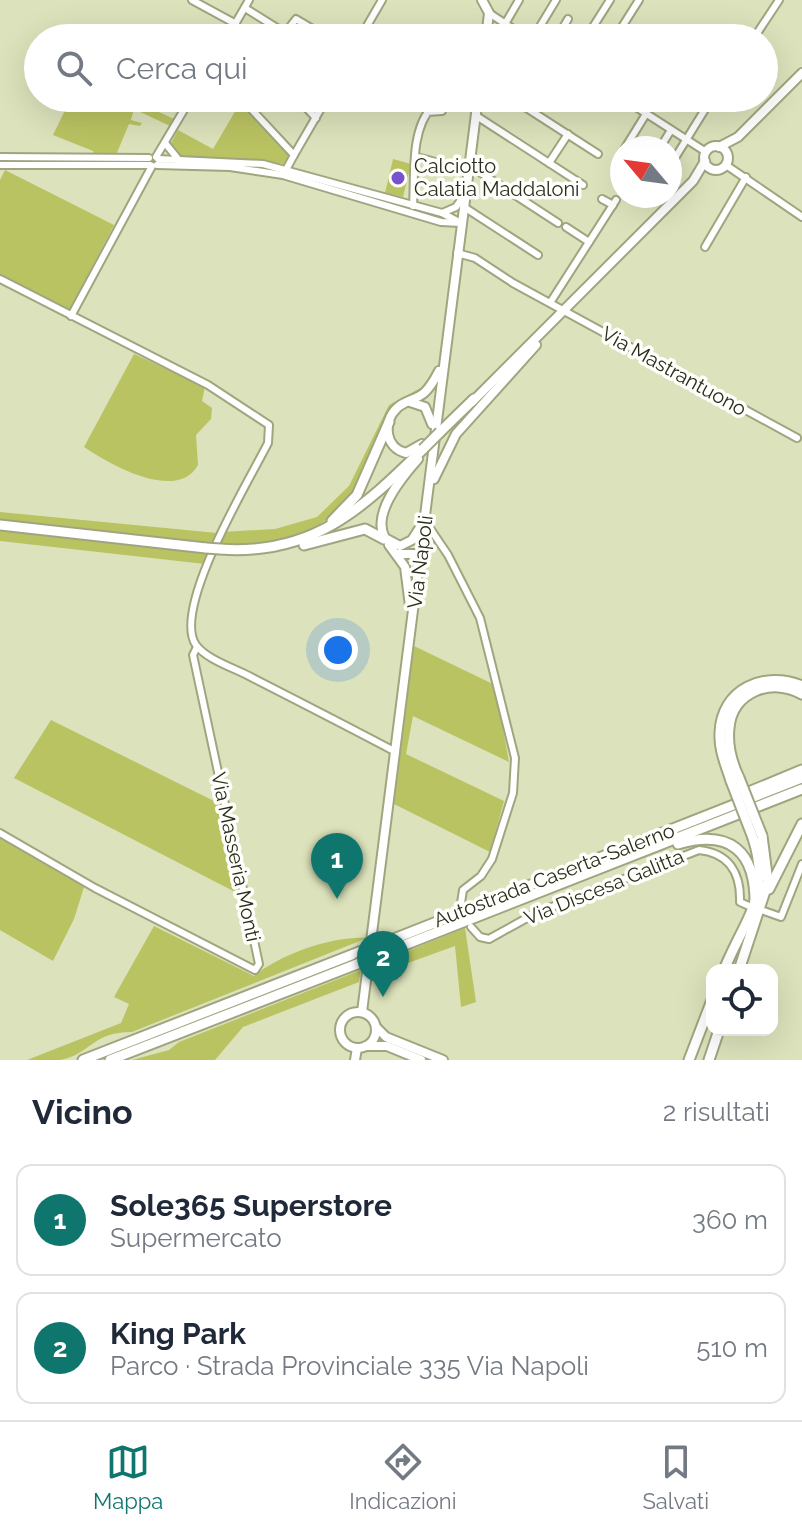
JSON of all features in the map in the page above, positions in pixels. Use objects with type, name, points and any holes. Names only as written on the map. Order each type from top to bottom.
[{"type":"highway","points":[[269,548],[311,537],[347,517],[376,495],[438,430],[474,399]]},
{"type":"highway","points":[[282,546],[322,528],[349,505],[364,483],[389,422]]},
{"type":"highway","points":[[0,525],[220,549],[289,548],[365,529],[384,539]]},
{"type":"highway","points":[[741,964],[757,907],[761,878],[757,837],[720,735],[729,704],[749,684],[764,679],[790,681],[802,686]]},
{"type":"highway","points":[[735,780],[729,727],[745,695],[768,686],[793,688],[802,694]]},
{"type":"highway","points":[[686,823],[711,807],[802,770]]},
{"type":"highway","name":"Autostrada Caserta-Salerno","points":[[83,1060],[802,778]]},
{"type":"highway","name":"Autostrada Caserta-Salerno","points":[[110,1060],[802,789]]},
{"type":"highway","points":[[727,964],[802,824]]},
{"type":"highway","points":[[580,876],[607,872],[678,843],[715,838],[729,844],[746,859],[755,884],[757,907]]},
{"type":"highway","points":[[689,1060],[706,1016]]},
{"type":"highway","points":[[709,1060],[717,1036]]},
{"type":"main road","points":[[480,1],[489,13],[488,24]]},
{"type":"main road","points":[[778,97],[802,73]]},
{"type":"main road","name":"Via Napoli","points":[[411,634],[442,363],[476,112]]},
{"type":"main road","points":[[474,399],[693,181],[706,156],[738,137],[763,112]]},
{"type":"main road","points":[[693,181],[727,162],[738,137]]},
{"type":"main road","points":[[719,147],[727,153],[727,162]]},
{"type":"main road","points":[[706,156],[715,170]]},
{"type":"main road","points":[[428,495],[456,434],[547,333],[562,311]]},
{"type":"main road","points":[[423,449],[400,452],[390,443],[389,422],[397,408],[430,387],[442,363]]},
{"type":"main road","points":[[420,396],[433,400],[438,406]]},
{"type":"main road","points":[[409,402],[425,407],[438,406]]},
{"type":"main road","name":"Via Napoli","points":[[411,634],[410,606],[416,554],[438,430],[438,406]]},
{"type":"main road","points":[[425,407],[438,430]]},
{"type":"main road","points":[[422,525],[412,540],[400,546],[385,538],[380,523],[386,507],[423,449]]},
{"type":"main road","points":[[398,554],[416,554],[427,507]]},
{"type":"main road","points":[[384,539],[398,554],[408,580],[410,606]]},
{"type":"main road","points":[[362,1012],[411,634]]},
{"type":"main road","points":[[362,1012],[386,1037],[443,1060]]},
{"type":"main road","points":[[362,1012],[346,1016],[340,1027],[343,1040],[361,1047],[382,1045],[421,1060]]},
{"type":"main road","points":[[355,1060],[361,1047],[374,1037],[375,1026]]},
{"type":"street","points":[[192,0],[236,24],[249,0]]},
{"type":"street","points":[[368,24],[382,0]]},
{"type":"street","points":[[489,13],[505,24],[519,0]]},
{"type":"street","points":[[541,24],[556,0]]},
{"type":"street","points":[[595,24],[610,0]]},
{"type":"street","points":[[624,24],[639,0]]},
{"type":"street","points":[[763,24],[779,0]]},
{"type":"street","points":[[245,8],[268,24]]},
{"type":"street","points":[[565,24],[568,19]]},
{"type":"street","points":[[71,316],[183,112]]},
{"type":"street","points":[[256,112],[294,155]]},
{"type":"street","points":[[310,112],[316,118]]},
{"type":"street","points":[[287,168],[319,112]]},
{"type":"street","points":[[413,206],[419,128],[427,112]]},
{"type":"street","points":[[533,112],[598,154]]},
{"type":"street","points":[[643,112],[706,156]]},
{"type":"street","points":[[682,148],[705,112]]},
{"type":"street","points":[[632,136],[646,114]]},
{"type":"street","points":[[475,115],[583,185]]},
{"type":"street","points":[[667,136],[671,130]]},
{"type":"street","points":[[549,163],[568,134]]},
{"type":"street","points":[[165,143],[178,159]]},
{"type":"street","points":[[0,157],[154,162],[260,170],[442,213],[461,223]]},
{"type":"street","points":[[417,157],[439,163]]},
{"type":"street","points":[[0,165],[178,159],[231,160],[287,168],[441,222],[454,229],[459,239]]},
{"type":"street","points":[[727,162],[802,217]]},
{"type":"street","points":[[469,165],[558,223]]},
{"type":"street","points":[[705,247],[746,177]]},
{"type":"street","points":[[442,213],[456,207],[465,194]]},
{"type":"street","points":[[550,303],[615,202],[602,199]]},
{"type":"street","points":[[463,207],[538,255]]},
{"type":"street","points":[[441,222],[461,223]]},
{"type":"street","points":[[566,227],[589,242]]},
{"type":"street","name":"Via Mastrantuono","points":[[457,253],[475,258],[562,311],[797,438]]},
{"type":"street","points":[[0,279],[208,385],[269,425],[268,443],[218,537],[193,611],[190,625],[197,647],[396,752]]},
{"type":"street","points":[[422,525],[448,555],[480,618],[515,758],[513,793],[496,849],[485,872],[463,890],[461,903]]},
{"type":"street","name":"Via Masseria Monti","points":[[0,833],[95,888],[255,970],[259,964],[193,655],[197,647]]},
{"type":"street","name":"Via Discesa Galitta","points":[[471,927],[476,935],[489,939],[536,913],[699,850],[714,852],[730,863],[739,883],[740,902],[757,907]]},
{"type":"street","points":[[757,907],[781,917],[802,864]]},
{"type":"green space","points":[[64,112],[133,112],[131,120],[142,123],[140,126],[129,124],[116,155],[94,155],[93,151],[53,135]]},
{"type":"green space","points":[[140,112],[159,112],[174,119],[170,126]]},
{"type":"green space","points":[[235,112],[249,112],[290,155],[284,164],[177,155],[170,145],[178,130],[213,149]]},
{"type":"green space","name":"Calciotto Calatia Maddaloni","points":[[393,159],[411,164],[403,197],[385,193]]},
{"type":"green space","points":[[5,170],[114,225],[69,311],[0,276],[0,180]]},
{"type":"green space","points":[[134,354],[205,387],[202,401],[212,408],[211,419],[196,435],[198,465],[188,476],[175,481],[142,477],[84,447]]},
{"type":"green space","points":[[426,385],[427,388],[405,398],[395,407],[364,475],[333,514],[316,526],[274,541],[217,545],[222,532],[275,529],[317,517],[349,486],[389,405]]},
{"type":"green space","points":[[0,512],[217,533],[213,545],[0,522]]},
{"type":"green space","points":[[0,529],[210,553],[205,564],[0,541]]},
{"type":"green space","points":[[414,646],[495,685],[509,762],[413,716],[406,754],[504,801],[490,852],[394,804]]},
{"type":"green space","points":[[51,720],[224,806],[243,896],[14,778]]},
{"type":"green space","points":[[0,837],[84,887],[74,919],[53,961],[0,930]]},
{"type":"green space","points":[[154,926],[254,976],[278,960],[308,948],[338,940],[367,938],[132,1032],[100,1039],[71,1057],[27,1060],[121,1023],[129,1004],[114,997]]},
{"type":"green space","points":[[465,928],[476,1002],[461,1007],[455,946],[383,972],[372,971],[373,965]]},
{"type":"green space","points":[[361,970],[359,982],[243,1027],[215,1060],[132,1060],[169,1050],[179,1042]]},
{"type":"place","name":"Calciotto Calatia Maddaloni","points":[[398,178]]},
{"type":"place","name":"Sole365 Superstore","points":[[337,899]]},
{"type":"place","name":"King Park","points":[[383,997]]}]
